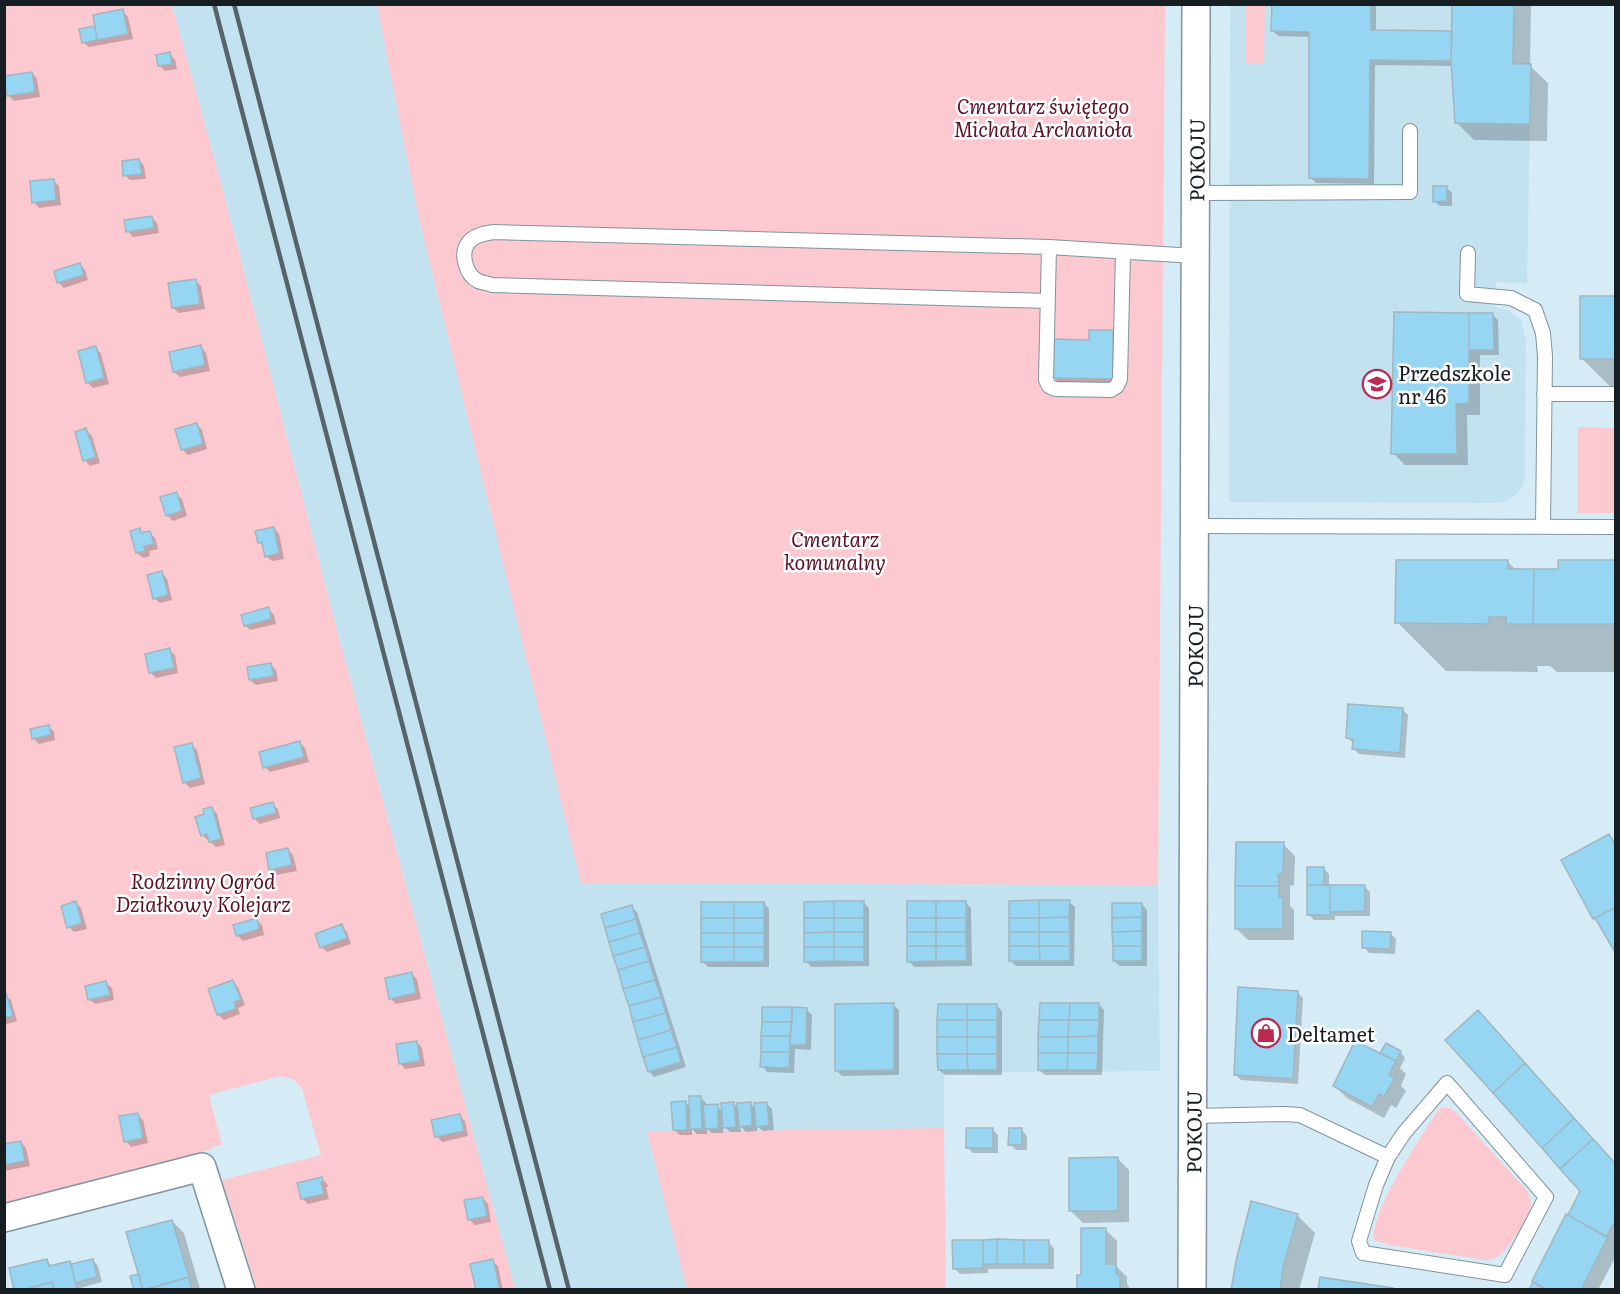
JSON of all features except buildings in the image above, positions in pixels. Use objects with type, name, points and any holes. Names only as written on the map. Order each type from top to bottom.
[{"type":"street","name":"POKOJU","points":[[1192,1290],[1196,4]]},
{"type":"street","points":[[4,1218],[202,1167],[241,1290]]},
{"type":"lane","points":[[1196,193],[1410,192],[1410,131]]},
{"type":"lane","points":[[1048,301],[492,285],[476,280],[468,270],[464,253],[468,243],[480,234],[494,232],[1049,247],[1195,256]]},
{"type":"lane","points":[[1049,247],[1046,380],[1054,389],[1111,390],[1117,386],[1120,379],[1123,252]]},
{"type":"lane","points":[[1468,253],[1467,294],[1511,298],[1535,310],[1543,333],[1543,527]]},
{"type":"lane","points":[[1544,394],[1616,394]]},
{"type":"lane","points":[[1195,526],[1616,527]]},
{"type":"lane","points":[[1447,1083],[1546,1197],[1505,1275],[1363,1253],[1359,1241],[1376,1185],[1389,1156],[1404,1133],[1447,1083]]},
{"type":"lane","points":[[1192,1116],[1300,1115],[1389,1156]]},
{"type":"shaded area","points":[[172,5],[377,5],[418,214],[582,883],[1158,885],[1160,1071],[944,1073],[944,1128],[647,1132],[687,1289],[515,1289],[339,638],[221,183]]},
{"type":"shaded area","points":[[1230,5],[1515,5],[1514,63],[1531,63],[1527,283],[1496,282],[1495,307],[1508,310],[1521,320],[1526,339],[1525,476],[1518,493],[1507,501],[1498,503],[1229,502]]},
{"type":"green space","name":"Rodzinny Ogród Działkowy Kolejarz","points":[[5,5],[172,5],[221,183],[339,638],[515,1289],[257,1289],[222,1180],[321,1155],[302,1089],[293,1079],[280,1076],[209,1095],[222,1145],[5,1203]]},
{"type":"green space","name":"Cmentarz komunalny","points":[[377,5],[1165,5],[1158,885],[581,883],[418,214]]},
{"type":"green space","points":[[1246,5],[1265,5],[1264,64],[1246,64]]},
{"type":"green space","points":[[1578,427],[1615,428],[1615,513],[1578,513]]},
{"type":"green space","points":[[1444,1107],[1456,1112],[1528,1192],[1531,1206],[1522,1226],[1512,1242],[1497,1257],[1484,1260],[1389,1245],[1374,1240],[1375,1227],[1388,1193],[1431,1121],[1439,1109]]},
{"type":"green space","points":[[944,1128],[946,1289],[687,1289],[647,1132]]},
{"type":"railway","points":[[214,4],[550,1290]]},
{"type":"railway","points":[[234,4],[569,1290]]},
{"type":"place","name":"Przedszkole nr 46","points":[[1377,384]]},
{"type":"place","name":"Deltamet","points":[[1266,1033]]},
{"type":"park label","name":"Cmentarz świętego Michała Archanioła","points":[[1043,116]]}]
